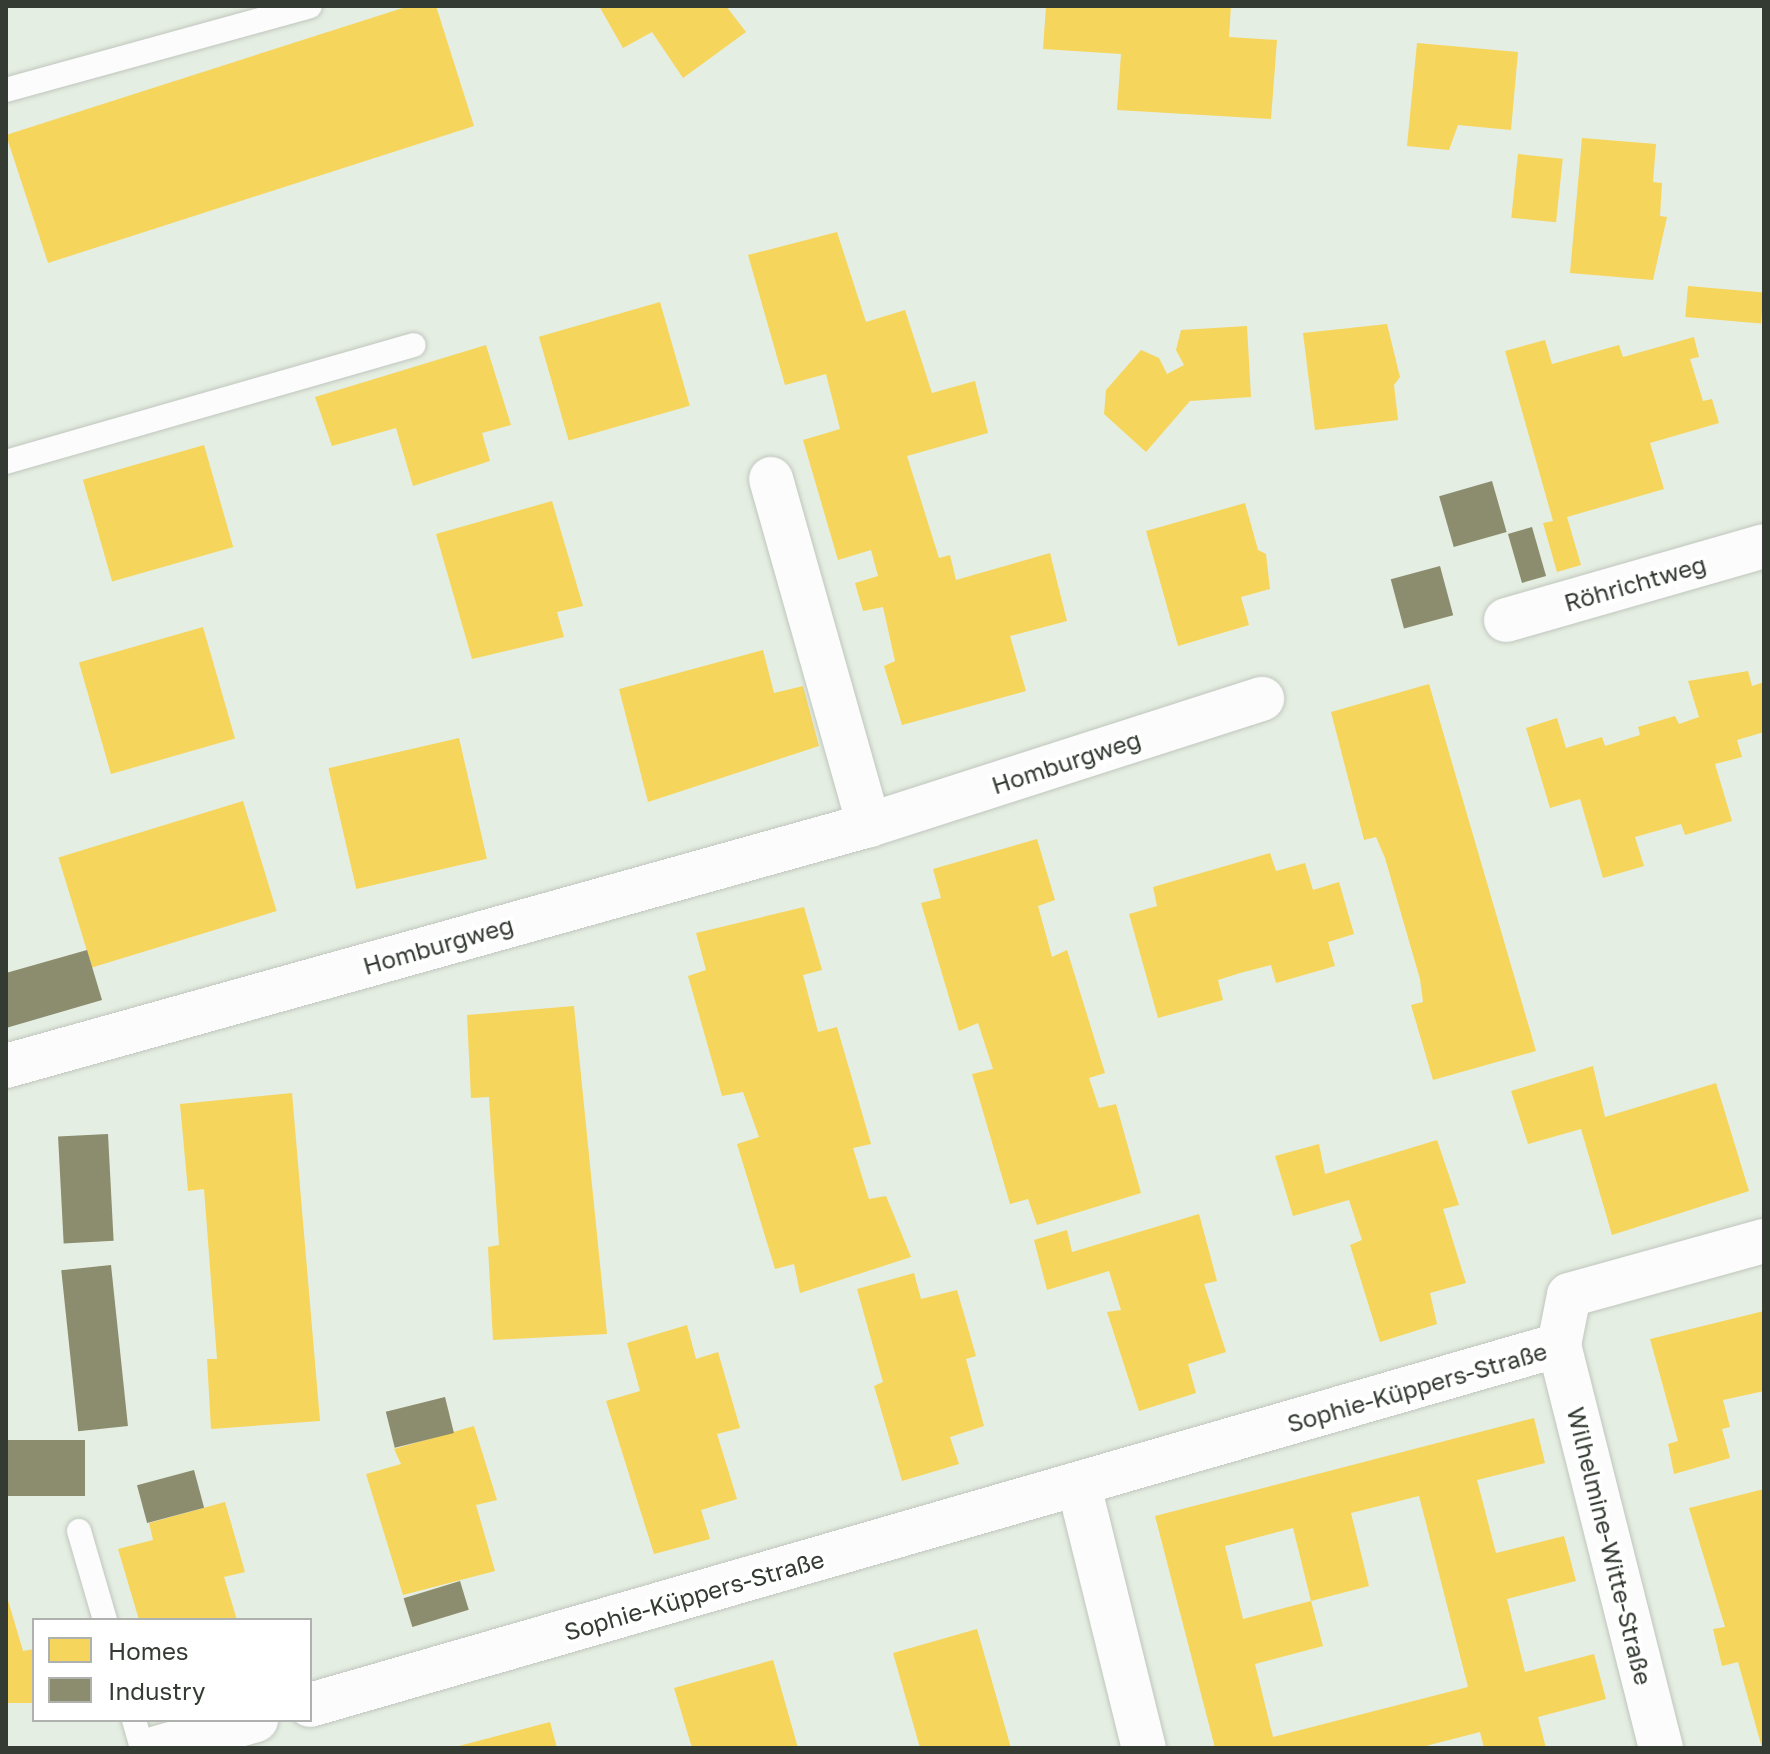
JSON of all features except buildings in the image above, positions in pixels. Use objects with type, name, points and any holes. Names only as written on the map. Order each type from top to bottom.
[{"type":"street","points":[[771,479],[869,825]]},
{"type":"street","name":"Röhrichtweg","points":[[1506,620],[1764,546]]},
{"type":"street","name":"Homburgweg","points":[[6,1066],[869,825],[1262,699]]},
{"type":"street","name":"Sophie-Küppers-Straße","points":[[312,1704],[1079,1486],[1559,1345],[1569,1295],[1764,1241]]},
{"type":"street","name":"Wilhelmine-Witte-Straße","points":[[1559,1345],[1661,1748]]},
{"type":"street","points":[[1079,1486],[1144,1748]]},
{"type":"street","points":[[157,1748],[249,1722]]},
{"type":"lane","points":[[6,90],[310,6]]},
{"type":"lane","points":[[6,462],[414,345]]},
{"type":"lane","points":[[79,1531],[104,1618]]},
{"type":"lane","points":[[135,1722],[142,1748]]}]
